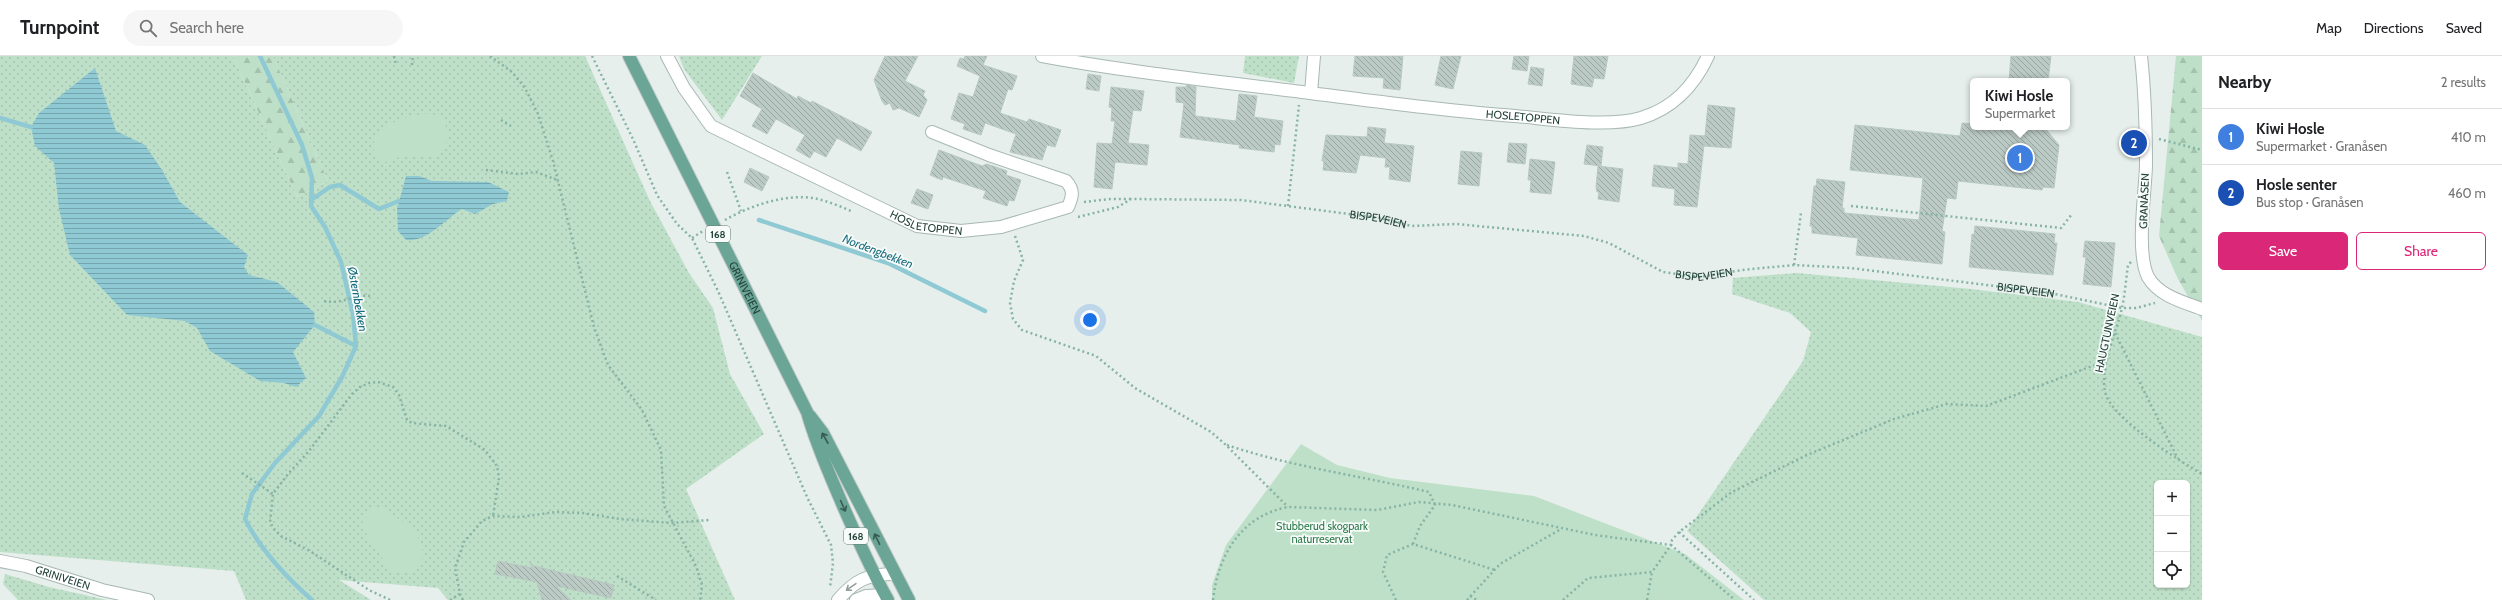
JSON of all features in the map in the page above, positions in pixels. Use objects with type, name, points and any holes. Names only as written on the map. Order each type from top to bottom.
[{"type":"main road","name":"GRINIVEIEN","points":[[629,56],[807,412],[823,433],[894,574],[909,600]]},
{"type":"main road","name":"GRINIVEIEN","points":[[807,412],[814,438],[873,574],[887,597]]},
{"type":"street","name":"HOSLETOPPEN","points":[[667,56],[684,88],[711,126],[917,226],[961,231],[1001,227],[1068,207]]},
{"type":"street","name":"HOSLETOPPEN","points":[[1042,56],[1166,77],[1306,92],[1444,111],[1594,122],[1640,118],[1664,108],[1686,92],[1700,72],[1708,56]]},
{"type":"street","points":[[1306,92],[1314,56]]},
{"type":"street","name":"GRANÅSEN","points":[[2141,56],[2145,135],[2142,250]]},
{"type":"street","points":[[932,132],[988,155],[1066,181],[1072,188],[1073,197],[1068,207]]},
{"type":"street","points":[[2142,250],[2144,266],[2149,278],[2157,288],[2173,298],[2202,309]]},
{"type":"street","name":"GRINIVEIEN","points":[[0,561],[26,566],[102,590],[148,600]]},
{"type":"street","points":[[834,596],[873,574],[894,574]]},
{"type":"street","name":"GRINIVEIEN","points":[[856,600],[866,596],[887,597]]},
{"type":"path","points":[[394,56],[396,65]]},
{"type":"path","points":[[412,65],[413,56]]},
{"type":"path","points":[[490,56],[512,72],[525,88],[538,114],[594,327],[608,365],[619,383],[642,410],[661,450],[664,506],[671,522],[696,566],[702,585],[700,600]]},
{"type":"path","points":[[592,56],[633,139],[657,195],[677,224],[692,238],[718,291],[807,497],[831,545],[834,596]]},
{"type":"path","points":[[1288,206],[1306,92]]},
{"type":"path","points":[[501,120],[511,126]]},
{"type":"path","points":[[2145,135],[2202,150]]},
{"type":"path","points":[[486,170],[504,173],[536,172],[556,180]]},
{"type":"path","points":[[727,172],[742,211]]},
{"type":"path","points":[[1068,207],[1089,201],[1131,199]]},
{"type":"path","name":"BISPEVEIEN","points":[[1241,200],[1380,218],[1411,226],[1456,224],[1584,236],[1609,243],[1663,272],[1700,277],[1742,270],[1794,265],[1851,268],[1979,283],[2050,293],[2122,308],[2136,308],[2173,298]]},
{"type":"path","points":[[1851,206],[2061,228],[2072,214]]},
{"type":"path","points":[[1794,265],[1801,213]]},
{"type":"path","points":[[692,238],[704,231]]},
{"type":"path","points":[[1013,232],[1023,260],[1014,281],[1010,303],[1013,319],[1022,330],[1096,356],[1135,388],[1211,432],[1288,507]]},
{"type":"path","name":"HAUGTUNVEIEN","points":[[2142,250],[2128,265],[2122,308],[2108,360],[2105,379],[2106,394],[2116,410],[2178,461],[2202,474]]},
{"type":"path","points":[[324,301],[335,304],[357,296],[370,296]]},
{"type":"path","points":[[2115,332],[2178,461]]},
{"type":"path","points":[[1647,600],[1652,572],[1671,545],[1672,540],[1679,532],[1732,492],[1807,456],[1894,419],[1947,404],[1986,406],[2108,360]]},
{"type":"path","points":[[390,600],[369,590],[310,551],[281,536],[270,522],[270,510],[273,494],[288,474],[309,452],[352,394],[360,387],[378,382],[394,387],[399,395],[407,420],[412,423],[446,426],[485,450],[497,466],[499,478],[493,516]]},
{"type":"path","points":[[1226,445],[1264,457],[1366,477],[1429,492],[1435,505]]},
{"type":"path","points":[[242,473],[249,476],[273,494]]},
{"type":"path","points":[[1213,600],[1217,577],[1237,535],[1261,515],[1288,507],[1377,510],[1419,502],[1435,505],[1452,505],[1561,529],[1645,544],[1671,545],[1735,600]]},
{"type":"path","points":[[1413,544],[1420,526],[1435,505]]},
{"type":"path","points":[[463,600],[460,594],[455,568],[464,542],[482,521],[493,516],[521,517],[554,512],[583,513],[620,519],[671,522],[709,520]]},
{"type":"path","points":[[1467,600],[1500,564],[1561,529]]},
{"type":"path","points":[[1679,532],[1754,600]]},
{"type":"path","points":[[1396,600],[1383,572],[1387,554],[1413,544],[1495,570]]},
{"type":"path","points":[[1563,600],[1588,578],[1652,572]]},
{"type":"path","points":[[617,576],[656,600]]},
{"type":"path","points":[[450,600],[460,594]]},
{"type":"path","points":[[1470,596],[1477,600]]},
{"type":"green space","points":[[0,56],[233,56],[297,197],[328,181],[273,56],[585,56],[650,201],[689,273],[713,308],[730,374],[764,434],[686,489],[735,600],[448,600],[438,588],[339,580],[371,600],[246,600],[234,571],[0,552]]},
{"type":"green space","points":[[233,56],[273,56],[328,181],[297,197]]},
{"type":"green space","points":[[679,56],[762,56],[722,120],[684,69]]},
{"type":"green space","points":[[1245,56],[1299,56],[1294,83],[1243,73]]},
{"type":"green space","points":[[2176,56],[2202,56],[2202,321],[2178,279],[2159,236]]},
{"type":"green space","points":[[430,113],[443,119],[447,130],[446,143],[441,152],[428,156],[407,155],[386,162],[377,157],[372,146],[382,130],[403,118]]},
{"type":"green space","points":[[1797,273],[1971,289],[2078,302],[2202,337],[2202,600],[1764,600],[1687,531],[1803,361],[1811,332],[1790,313],[1732,294],[1733,278]]},
{"type":"green space","name":"Stubberud skogpark naturreservat","points":[[1301,444],[1337,465],[1390,478],[1534,496],[1685,554],[1744,600],[1212,600],[1212,585],[1226,545]]},
{"type":"green space","points":[[385,508],[413,531],[421,544],[423,554],[422,565],[409,573],[391,572],[367,535],[362,522],[372,509]]},
{"type":"green space","points":[[5,574],[49,587],[107,600],[18,600],[3,584]]},
{"type":"water","points":[[95,68],[116,131],[145,145],[162,170],[180,202],[248,255],[244,267],[249,275],[277,282],[314,312],[315,325],[293,352],[306,378],[296,387],[284,383],[260,381],[210,351],[197,328],[185,321],[127,315],[70,255],[59,209],[54,163],[35,146],[31,127],[39,113]]},
{"type":"water","points":[[406,176],[419,176],[432,181],[488,182],[509,192],[507,201],[493,204],[475,214],[462,209],[422,238],[406,240],[398,231],[397,209]]},
{"type":"building","points":[[885,56],[918,56],[905,81],[925,91],[923,95],[927,100],[919,117],[899,108],[893,110],[890,103],[885,105],[882,101],[874,80]]},
{"type":"building","points":[[965,56],[987,56],[983,65],[1017,76],[1012,90],[1008,89],[1000,113],[1027,122],[1029,119],[1061,130],[1055,147],[1047,145],[1042,160],[1010,152],[1016,134],[985,123],[981,135],[963,129],[965,124],[951,119],[959,93],[973,97],[980,76],[957,66],[960,58],[964,59]]},
{"type":"building","points":[[1355,56],[1403,56],[1400,90],[1383,88],[1384,78],[1353,76]]},
{"type":"building","points":[[1441,56],[1461,56],[1453,89],[1435,85]]},
{"type":"building","points":[[1514,56],[1529,56],[1527,71],[1512,69]]},
{"type":"building","points":[[1574,56],[1608,56],[1604,79],[1594,78],[1592,87],[1571,84]]},
{"type":"building","points":[[2011,56],[2051,56],[2048,78],[2009,78]]},
{"type":"building","points":[[1531,67],[1544,69],[1542,86],[1528,84]]},
{"type":"building","points":[[753,73],[797,99],[798,96],[811,103],[812,101],[872,132],[861,151],[837,138],[826,157],[814,151],[810,158],[796,150],[805,135],[776,119],[767,134],[752,126],[762,109],[740,96]]},
{"type":"building","points":[[1088,74],[1101,76],[1099,91],[1086,89]]},
{"type":"building","points":[[1187,85],[1196,87],[1195,116],[1236,121],[1239,94],[1257,96],[1254,117],[1283,121],[1280,145],[1275,144],[1274,152],[1239,148],[1240,145],[1180,137],[1184,103],[1176,102],[1176,87],[1186,87]]},
{"type":"building","points":[[1111,87],[1144,91],[1141,111],[1133,110],[1128,143],[1149,145],[1147,165],[1115,162],[1112,189],[1094,187],[1097,143],[1112,144],[1115,121],[1111,121],[1112,108],[1109,107]]},
{"type":"building","points":[[1708,105],[1735,108],[1731,148],[1704,146]]},
{"type":"building","points":[[1962,123],[1970,124],[1970,130],[2046,130],[2059,145],[2054,188],[2043,187],[2042,190],[1958,181],[1956,199],[1947,198],[1942,231],[1945,232],[1942,264],[1856,255],[1858,238],[1812,233],[1812,226],[1810,226],[1814,186],[1816,186],[1817,179],[1845,182],[1842,208],[1844,208],[1844,213],[1919,220],[1923,178],[1850,170],[1855,125],[1960,136]]},
{"type":"building","points":[[1368,127],[1386,129],[1384,143],[1414,146],[1410,182],[1389,179],[1390,167],[1385,167],[1386,158],[1360,155],[1356,173],[1323,170],[1324,161],[1322,161],[1326,135],[1367,137]]},
{"type":"building","points":[[1690,135],[1705,136],[1697,207],[1674,205],[1675,189],[1652,186],[1654,165],[1678,168],[1678,163],[1688,164]]},
{"type":"building","points":[[1509,143],[1527,144],[1525,164],[1507,162]]},
{"type":"building","points":[[1587,145],[1603,147],[1601,166],[1584,164]]},
{"type":"building","points":[[939,150],[982,166],[987,164],[1007,171],[1006,175],[1021,180],[1014,201],[1009,200],[1007,206],[983,198],[986,191],[943,177],[942,180],[930,175]]},
{"type":"building","points":[[1461,151],[1482,153],[1479,186],[1458,184]]},
{"type":"building","points":[[1530,159],[1555,162],[1551,194],[1530,192],[1531,180],[1528,180]]},
{"type":"building","points":[[1598,166],[1623,169],[1619,202],[1598,199],[1599,192],[1597,192],[1596,187]]},
{"type":"building","points":[[750,168],[769,177],[762,191],[744,182]]},
{"type":"building","points":[[917,189],[933,195],[928,209],[911,203]]},
{"type":"building","points":[[1975,226],[2055,234],[2054,243],[2057,243],[2053,275],[1969,267],[1972,234],[1974,235]]},
{"type":"building","points":[[2085,241],[2115,243],[2111,287],[2083,284],[2086,257],[2083,257]]},
{"type":"building","points":[[498,561],[532,568],[530,562],[534,566],[614,585],[611,598],[556,586],[571,600],[542,600],[537,582],[495,574]]},
{"type":"waterway","name":"Østernbekken","points":[[260,56],[302,145],[312,178],[311,206],[325,227],[341,262],[353,314],[356,346],[342,377],[319,416],[275,463],[252,494],[245,519],[251,531],[266,553],[312,600]]},
{"type":"waterway","points":[[0,118],[31,127]]},
{"type":"waterway","name":"Nordengbekken","points":[[311,200],[330,187],[340,185],[379,209],[399,201]]},
{"type":"waterway","name":"Nordengbekken","points":[[759,220],[888,263],[985,311]]},
{"type":"waterway","points":[[315,325],[356,346]]},
{"type":"place","name":"Hosle senter","points":[[2134,143]]},
{"type":"place","name":"Kiwi Hosle","points":[[2020,158]]}]
